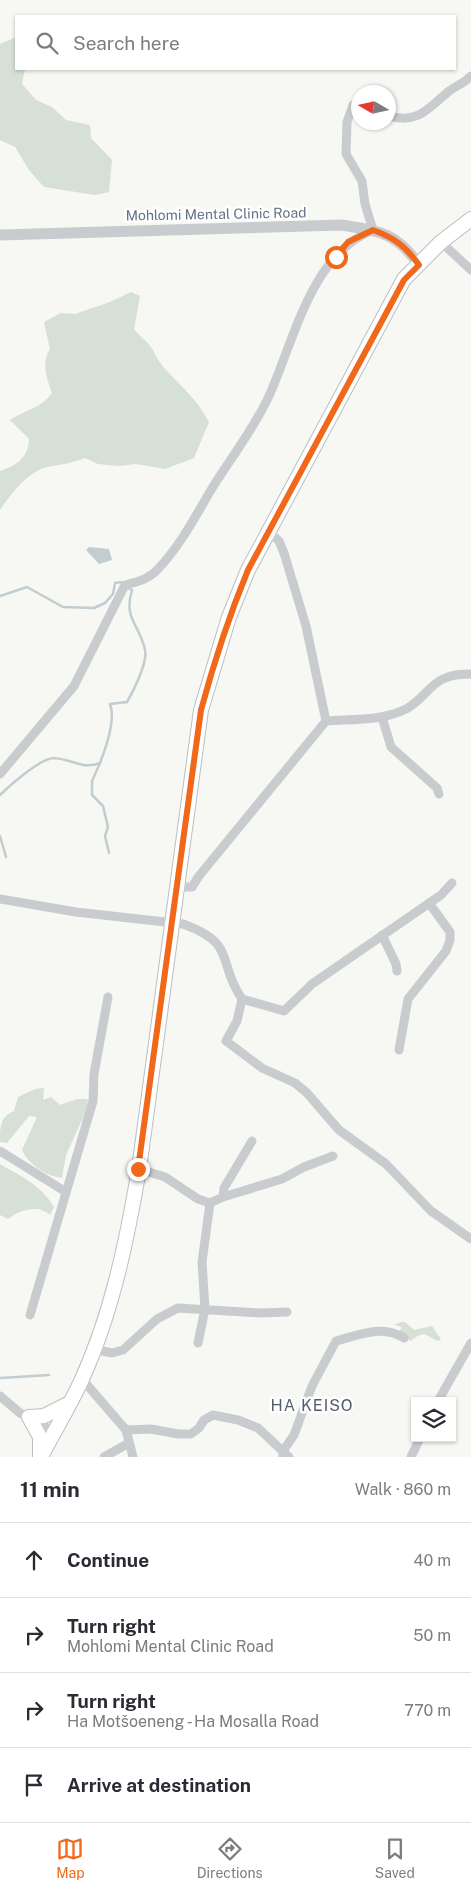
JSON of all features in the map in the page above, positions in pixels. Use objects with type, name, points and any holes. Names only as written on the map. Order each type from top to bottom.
[{"type":"main road","points":[[40,1457],[82,1379],[104,1320],[127,1237],[173,923],[201,710],[229,617],[248,570],[404,280],[441,242],[471,220]]},
{"type":"main road","points":[[40,1457],[40,1437],[29,1417],[44,1416],[68,1404]]},
{"type":"street","points":[[396,118],[402,120],[428,111],[448,92],[471,76]]},
{"type":"street","points":[[0,774],[53,714],[74,686],[125,585],[143,580],[158,570],[180,542],[268,397],[305,305],[316,286],[348,242],[373,230],[365,204],[362,181],[346,154],[347,122],[351,111]]},
{"type":"street","name":"Mohlomi Mental Clinic Road","points":[[0,235],[342,225],[373,230],[393,237],[410,252],[419,265]]},
{"type":"street","points":[[441,242],[471,270]]},
{"type":"street","points":[[269,532],[279,541],[284,553],[306,626],[326,721]]},
{"type":"street","points":[[177,887],[192,887],[326,721],[382,717],[414,704],[436,682],[448,676],[471,674]]},
{"type":"street","points":[[382,717],[391,747],[437,788],[439,794]]},
{"type":"street","points":[[0,900],[76,912],[173,923],[197,929],[208,934],[219,944],[226,956],[233,985],[242,999],[284,1011],[312,984],[429,903],[452,883]]},
{"type":"street","points":[[399,1050],[408,999],[446,951],[450,940],[450,932],[429,903]]},
{"type":"street","points":[[382,935],[396,964],[397,971]]},
{"type":"street","points":[[30,1315],[93,1101],[94,1074],[108,997]]},
{"type":"street","points":[[242,999],[237,1021],[226,1041],[262,1068],[295,1083],[307,1093],[339,1130],[386,1164],[431,1211],[471,1239]]},
{"type":"street","points":[[223,1197],[224,1188],[252,1140]]},
{"type":"street","points":[[0,1151],[66,1192]]},
{"type":"street","points":[[138,1169],[165,1177],[198,1199],[210,1203],[223,1197],[282,1179],[304,1167],[333,1156]]},
{"type":"street","points":[[198,1344],[205,1308],[202,1262],[210,1203]]},
{"type":"street","points":[[93,1349],[112,1353],[123,1350],[157,1319],[178,1308],[205,1308],[261,1313],[286,1312]]},
{"type":"street","points":[[126,1430],[151,1429],[178,1434],[191,1434],[199,1428],[204,1420],[213,1415],[238,1420],[258,1428],[285,1455],[312,1386],[336,1341],[383,1331],[394,1332],[404,1338]]},
{"type":"street","points":[[440,1397],[471,1343]]},
{"type":"street","points":[[82,1379],[126,1430],[133,1457]]},
{"type":"street","points":[[0,1396],[53,1432]]},
{"type":"street","points":[[411,1457],[418,1442]]},
{"type":"street","points":[[104,1457],[129,1443]]},
{"type":"shaded area","points":[[15,37],[15,70],[25,70],[22,84],[36,100],[52,107],[66,120],[90,125],[91,138],[112,160],[109,192],[95,195],[44,187],[29,170],[15,147],[0,140],[0,44]]},
{"type":"shaded area","points":[[131,292],[140,296],[134,329],[152,349],[164,368],[195,401],[209,422],[194,458],[165,469],[136,464],[118,466],[98,464],[85,458],[71,463],[47,467],[26,479],[0,510],[0,471],[12,466],[24,456],[29,439],[10,420],[38,406],[52,393],[45,365],[50,349],[44,322],[61,313],[75,314],[110,302]]},
{"type":"shaded area","points":[[89,547],[109,549],[112,560],[99,564],[86,550]]},
{"type":"shaded area","points":[[44,1088],[43,1100],[51,1097],[60,1105],[77,1099],[88,1099],[86,1111],[66,1155],[62,1178],[50,1175],[39,1169],[22,1150],[37,1117],[29,1116],[7,1143],[0,1142],[3,1119],[14,1111],[18,1097],[35,1089]]},
{"type":"shaded area","points":[[0,1164],[37,1187],[49,1199],[54,1207],[50,1215],[35,1209],[23,1211],[8,1219],[0,1215]]},
{"type":"shaded area","points":[[405,1322],[414,1330],[432,1326],[441,1339],[438,1341],[422,1334],[410,1341],[399,1332],[402,1327],[394,1325]]},
{"type":"waterway","points":[[0,596],[27,587],[63,607],[94,608],[105,603],[113,594],[115,583],[121,582],[124,584]]},
{"type":"waterway","points":[[0,795],[26,773],[48,759],[54,758],[88,765],[100,763],[111,725],[112,710],[110,704],[127,702],[144,662],[145,650],[131,615],[130,600],[132,590],[128,588]]},
{"type":"waterway","points":[[100,763],[92,781],[92,795],[103,806],[108,827],[105,836],[109,853]]},
{"type":"waterway","points":[[0,836],[6,857]]},
{"type":"waterway","points":[[0,1378],[49,1375]]},
{"type":"district","name":"HA KEISO","points":[[312,1405]]},
{"type":"route","points":[[138,1169],[201,710],[213,666],[229,617],[248,570],[404,280],[419,265],[410,252],[393,237],[373,230],[348,242],[336,257]]}]
